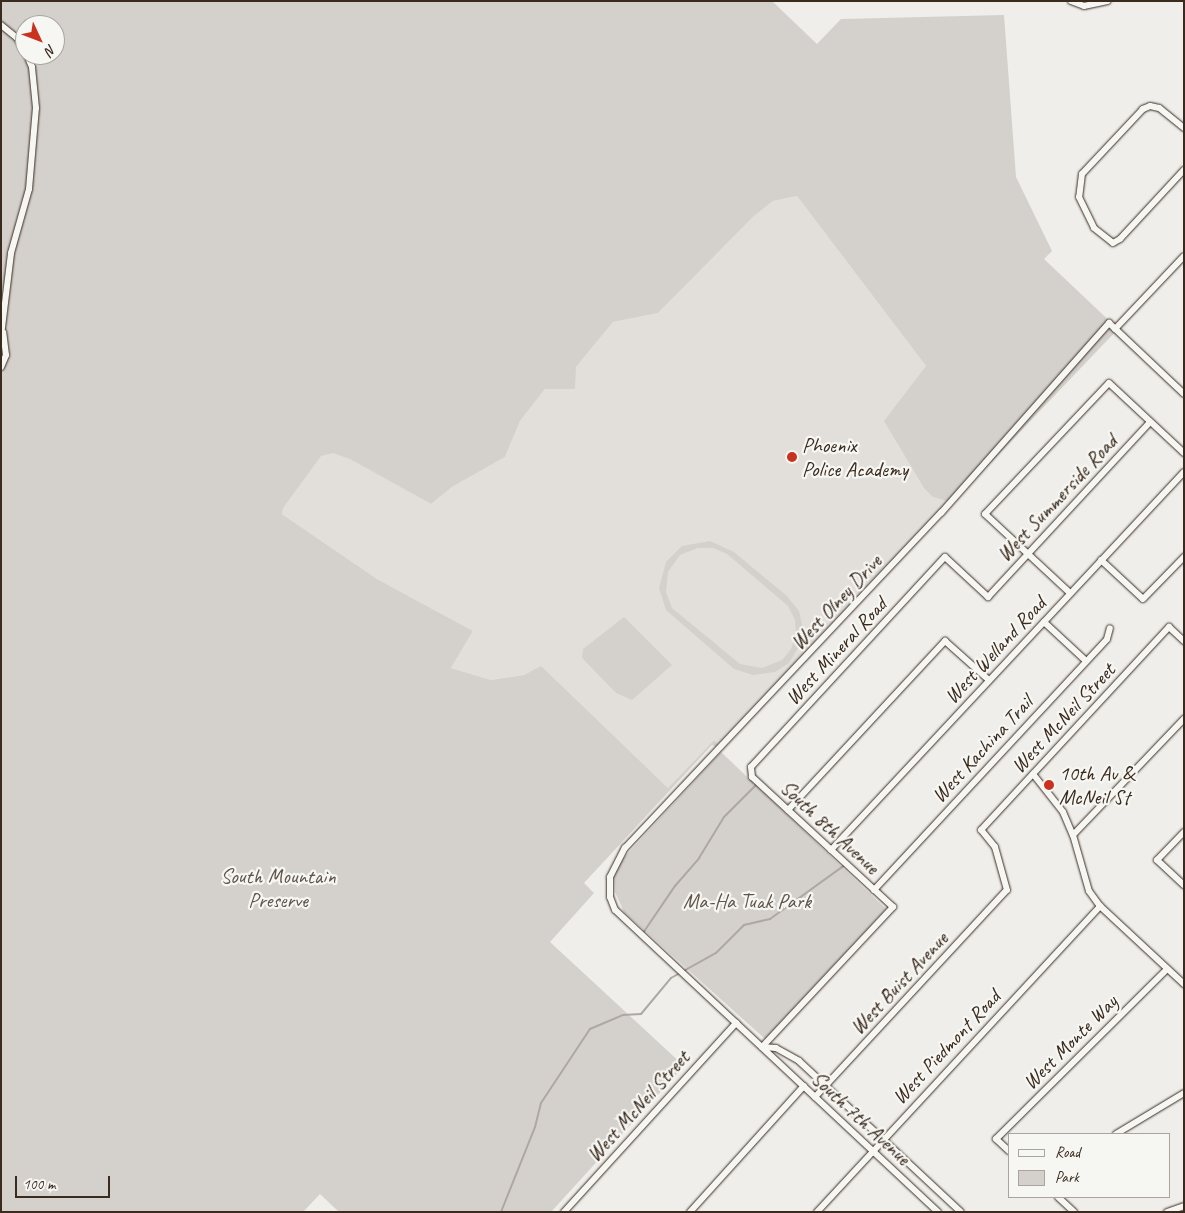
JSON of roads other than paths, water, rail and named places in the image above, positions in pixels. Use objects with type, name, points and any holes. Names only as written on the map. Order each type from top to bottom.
[{"type":"street","points":[[1070,1],[1084,6],[1107,1]]},
{"type":"street","points":[[1,25],[15,36]]},
{"type":"street","points":[[1,367],[6,354],[2,333],[11,253],[29,189],[36,108],[31,65]]},
{"type":"street","points":[[1182,124],[1150,106],[1143,109],[1082,174],[1078,187],[1079,197],[1094,228],[1113,243],[1120,239],[1184,170]]},
{"type":"street","points":[[1184,256],[1115,329],[1184,394]]},
{"type":"street","name":"West Olney Drive","points":[[615,910],[610,897],[610,877],[625,848],[941,513],[1109,323],[1115,329]]},
{"type":"street","points":[[1070,593],[985,514],[1109,382],[1184,453]]},
{"type":"street","name":"West Summerside Road","points":[[945,557],[988,597],[1150,422]]},
{"type":"street","name":"West Welland Road","points":[[831,850],[1184,472]]},
{"type":"street","name":"West Mineral Road","points":[[751,767],[945,557]]},
{"type":"street","points":[[1101,560],[1144,599],[1184,557]]},
{"type":"street","points":[[1044,622],[1086,661]]},
{"type":"street","name":"West McNeil Street","points":[[1007,890],[995,847],[981,830],[1169,627],[1184,641]]},
{"type":"street","name":"West Kachina Trail","points":[[874,890],[1106,639],[1110,628]]},
{"type":"street","points":[[788,810],[945,640],[989,680]]},
{"type":"street","points":[[1073,835],[1184,719]]},
{"type":"street","name":"South 8th Avenue","points":[[751,767],[752,777],[893,907],[762,1047]]},
{"type":"street","points":[[1033,774],[1060,807],[1073,835],[1085,883],[1100,906],[1184,984]]},
{"type":"street","points":[[1184,832],[1157,860],[1184,885]]},
{"type":"street","name":"West Buist Avenue","points":[[815,1097],[1007,890]]},
{"type":"street","name":"West Piedmont Road","points":[[817,1212],[1100,906]]},
{"type":"street","name":"South 7th Avenue","points":[[615,910],[938,1212]]},
{"type":"street","name":"West Monte Way","points":[[1008,1150],[996,1139],[1167,969]]},
{"type":"street","name":"West McNeil Street","points":[[564,1212],[736,1023]]},
{"type":"street","name":"South 7th Avenue","points":[[762,1047],[786,1052],[826,1086],[961,1212]]},
{"type":"street","points":[[690,1212],[804,1086]]},
{"type":"street","points":[[1118,1133],[1184,1093]]},
{"type":"street","points":[[1059,1198],[1074,1212]]},
{"type":"street","points":[[1166,1212],[1184,1206]]},
{"type":"waterway","points":[[643,933],[675,886],[699,858],[724,817],[757,784]]},
{"type":"waterway","points":[[501,1212],[535,1127],[541,1103],[590,1029],[623,1015],[641,1014],[671,978],[716,953],[744,925],[770,919],[845,865]]},
{"type":"place","name":"Phoenix Police Academy","points":[[792,457]]},
{"type":"place","name":"10th Av & McNeil St","points":[[1049,785]]},
{"type":"park label","name":"South Mountain Preserve","points":[[278,888]]},
{"type":"park label","name":"Ma-Ha Tuak Park","points":[[747,901]]}]
